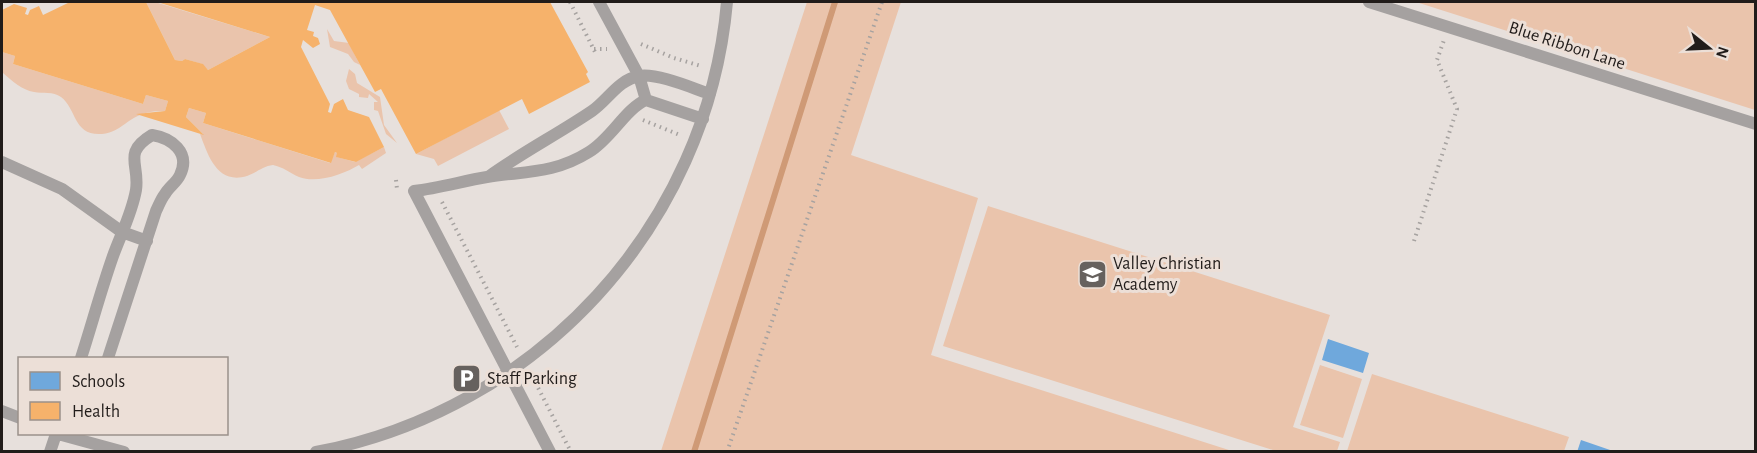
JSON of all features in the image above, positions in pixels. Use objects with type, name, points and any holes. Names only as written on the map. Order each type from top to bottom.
[{"type":"lane","points":[[599,2],[639,76],[646,100]]},
{"type":"lane","points":[[316,452],[382,436],[418,422],[469,397],[526,362],[586,307],[624,265],[667,201],[703,119],[724,36],[727,2]]},
{"type":"lane","name":"Blue Ribbon Lane","points":[[1369,2],[1755,124]]},
{"type":"lane","points":[[488,177],[524,151],[594,110],[612,89],[639,76],[668,80],[710,94]]},
{"type":"lane","points":[[550,452],[414,190],[436,188],[488,177],[540,173],[567,164],[590,152],[613,134],[635,105],[646,100],[703,119]]},
{"type":"lane","points":[[81,357],[122,232],[133,206],[138,180],[132,159],[138,143],[152,135],[165,137],[177,145],[183,159],[180,175],[164,195],[108,357]]},
{"type":"lane","points":[[2,162],[62,189],[122,232],[147,241]]},
{"type":"lane","points":[[2,411],[18,417]]},
{"type":"lane","points":[[50,452],[57,435]]},
{"type":"lane","points":[[60,435],[124,452]]},
{"type":"path","points":[[570,2],[595,52],[626,49],[640,44],[674,58],[717,70]]},
{"type":"path","points":[[727,452],[882,2]]},
{"type":"path","points":[[1414,241],[1457,109],[1437,60],[1449,28]]},
{"type":"path","points":[[436,188],[571,452]]},
{"type":"shaded area","points":[[146,2],[155,2],[270,37],[208,70],[202,64],[185,59],[175,60]]},
{"type":"shaded area","points":[[807,2],[901,2],[851,155],[978,198],[931,355],[1232,451],[661,451]]},
{"type":"shaded area","points":[[1416,2],[1755,2],[1755,110]]},
{"type":"shaded area","points":[[327,29],[334,41],[349,43],[360,65],[354,62],[348,54],[330,47]]},
{"type":"shaded area","points":[[2,52],[15,56],[13,64],[143,104],[146,95],[168,101],[165,111],[144,113],[110,132],[102,134],[86,131],[61,97],[25,89],[3,73]]},
{"type":"shaded area","points":[[349,69],[355,74],[357,83],[380,97],[384,125],[397,143],[386,134],[378,111],[374,110],[374,102],[378,102],[369,94],[368,98],[359,97],[359,94],[349,89],[346,81]]},
{"type":"shaded area","points":[[189,108],[206,113],[203,123],[330,163],[335,152],[337,157],[355,162],[384,147],[386,153],[362,169],[359,165],[346,172],[322,179],[299,177],[273,165],[247,176],[237,178],[228,176],[221,172],[210,159],[200,134],[203,134],[186,117]]},
{"type":"shaded area","points":[[499,110],[509,129],[438,166],[434,159],[416,154]]},
{"type":"shaded area","points":[[988,206],[1330,315],[1293,427],[1340,442],[1337,451],[1276,451],[943,346]]},
{"type":"shaded area","points":[[1320,365],[1362,379],[1343,438],[1300,425]]},
{"type":"shaded area","points":[[1372,374],[1569,437],[1564,451],[1347,451]]},
{"type":"building: Schools","points":[[1328,339],[1369,353],[1363,373],[1322,360]]},
{"type":"building: Schools","points":[[1581,440],[1613,451],[1613,452],[1577,452]]},
{"type":"building: Health","points":[[70,2],[146,2],[175,60],[185,59],[203,64],[208,70],[270,37],[157,2],[550,2],[588,72],[586,74],[590,82],[529,114],[522,99],[416,154],[381,89],[375,92],[330,10],[315,5],[307,30],[314,32],[313,36],[318,38],[320,44],[313,48],[303,40],[301,47],[330,104],[328,112],[331,113],[334,104],[343,99],[348,110],[369,117],[384,147],[356,162],[336,157],[335,152],[331,163],[203,123],[206,113],[189,108],[186,117],[204,135],[136,114],[165,111],[168,101],[146,95],[143,104],[13,64],[15,56],[2,52],[2,10],[14,4],[27,8],[25,14],[28,15],[30,10],[39,6],[43,15]]},
{"type":"waterway","points":[[694,452],[835,2]]},
{"type":"place","name":"Valley Christian Academy","points":[[1092,274]]},
{"type":"place","name":"Staff Parking","points":[[466,379]]}]
